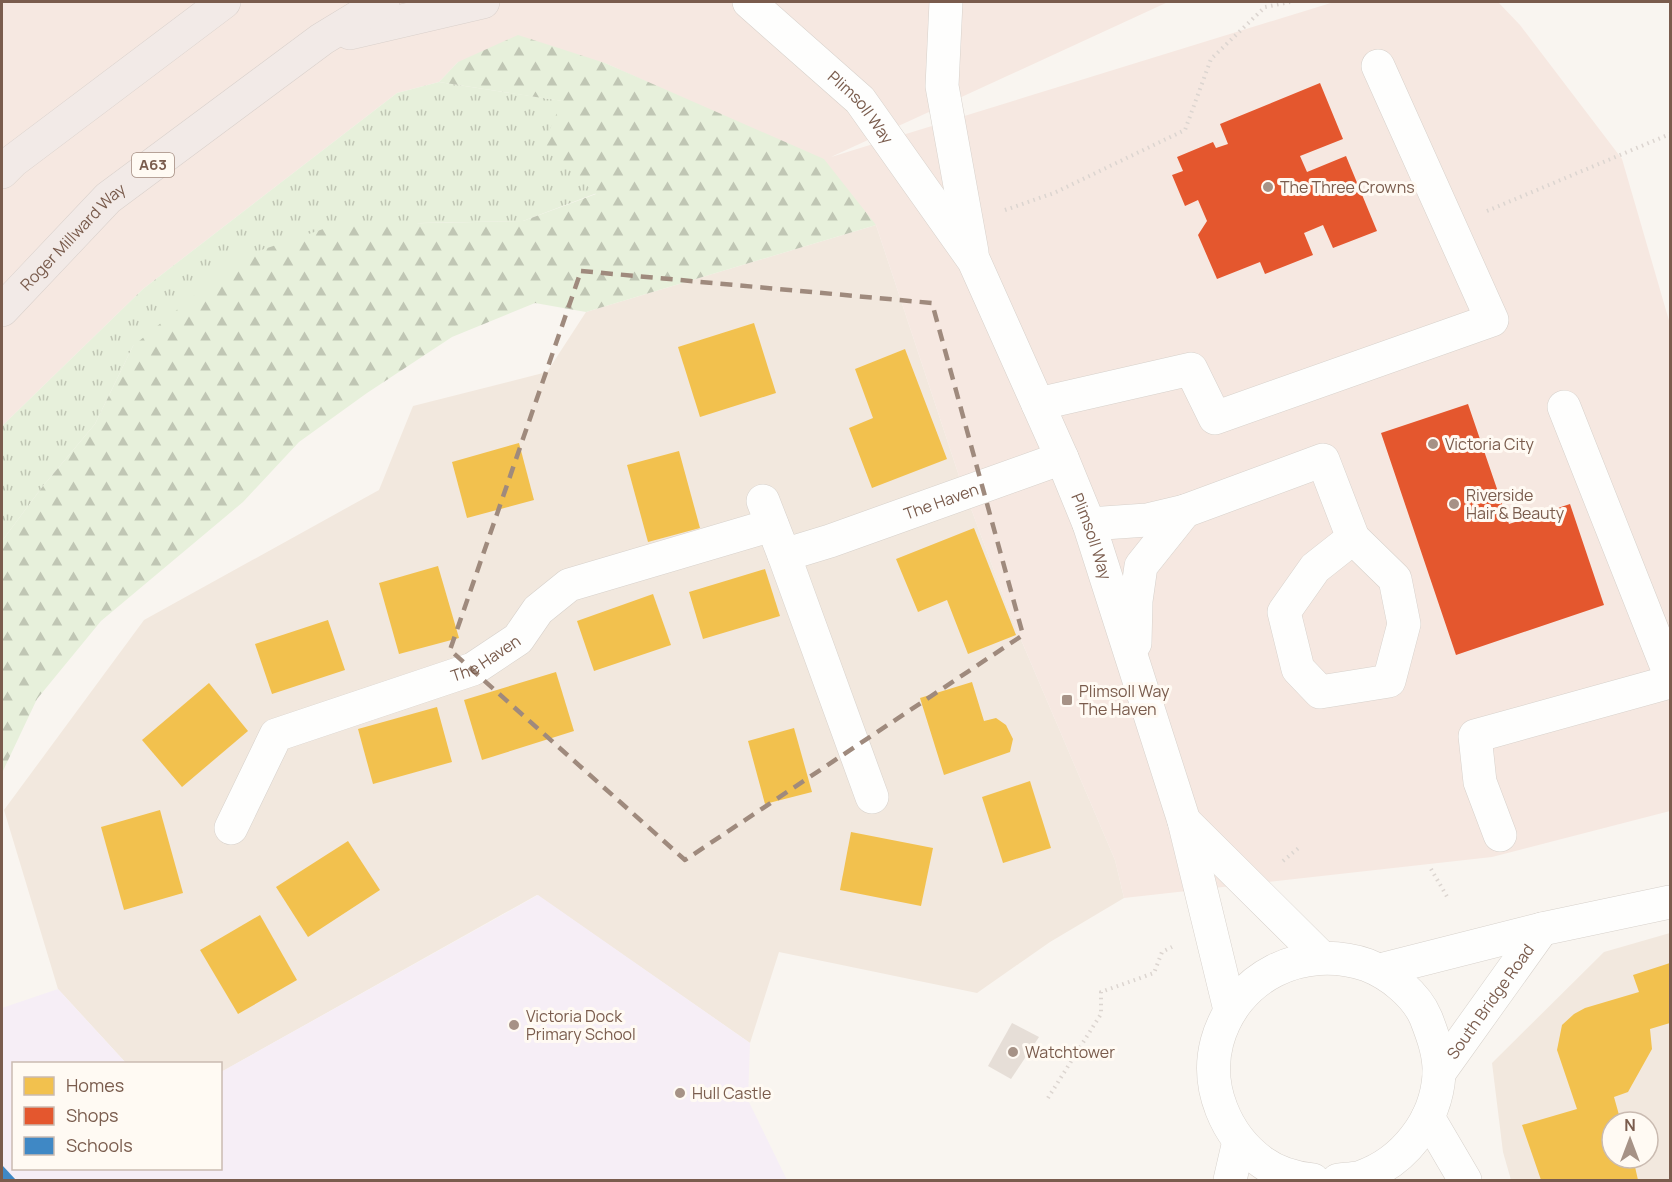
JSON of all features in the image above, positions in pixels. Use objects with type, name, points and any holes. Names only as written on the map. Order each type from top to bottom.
[{"type":"highway","points":[[2,172],[13,161],[224,2]]},
{"type":"highway","name":"Roger Millward Way","points":[[2,310],[108,198],[322,39],[383,2]]},
{"type":"highway","name":"Roger Millward Way","points":[[322,39],[483,2]]},
{"type":"street","name":"Plimsoll Way","points":[[749,2],[860,100],[974,261],[1089,524],[1184,821],[1230,1010]]},
{"type":"street","name":"Plimsoll Way","points":[[946,2],[942,86],[974,261]]},
{"type":"street","points":[[1038,404],[1191,369],[1215,418],[1491,320],[1378,66]]},
{"type":"street","points":[[1564,407],[1671,675]]},
{"type":"street","name":"The Haven","points":[[231,828],[276,735],[473,669],[518,639],[538,610],[569,585],[773,527],[830,542],[1062,458]]},
{"type":"street","points":[[1089,524],[1147,520],[1185,511],[1323,460],[1353,538],[1395,579],[1404,624],[1389,681],[1320,692],[1298,669],[1284,612],[1315,568],[1353,538]]},
{"type":"street","points":[[1134,665],[1136,601],[1141,566],[1185,511]]},
{"type":"street","points":[[773,527],[872,796]]},
{"type":"street","points":[[1500,835],[1480,782],[1475,736],[1671,682]]},
{"type":"street","name":"Plimsoll Way","points":[[1184,821],[1322,957]]},
{"type":"street","name":"South Bridge Road","points":[[1380,970],[1542,929],[1671,902]]},
{"type":"street","name":"South Bridge Road","points":[[1439,1073],[1542,929]]},
{"type":"street","points":[[1313,1180],[1293,1177],[1263,1163],[1239,1141],[1221,1111],[1214,1077],[1217,1043],[1230,1010],[1254,983],[1286,965],[1322,957],[1351,960],[1380,970],[1405,989],[1424,1014],[1436,1042],[1439,1073],[1436,1096],[1428,1118],[1411,1144],[1388,1164],[1355,1179]]},
{"type":"street","points":[[1428,1118],[1465,1180]]},
{"type":"street","points":[[1230,1180],[1239,1141]]},
{"type":"path","points":[[967,223],[1054,193],[1185,130],[1211,59],[1265,7],[1290,2]]},
{"type":"path","points":[[1450,227],[1671,134]]},
{"type":"path","points":[[1278,865],[1301,846]]},
{"type":"path","points":[[1431,869],[1449,900]]},
{"type":"path","points":[[1048,1098],[1101,1014],[1101,992],[1154,973],[1162,952],[1173,947]]},
{"type":"highlighted area","points":[[581,271],[932,303],[1023,635],[685,860],[450,650]]},
{"type":"shaded area","points":[[2,2],[1168,2],[831,157],[1334,2],[1498,2],[1520,25],[1622,159],[1670,324],[1670,811],[1492,857],[1124,898],[1115,860],[1010,614],[959,476],[876,225],[707,109],[605,63],[458,62],[439,82],[397,93],[143,289],[2,426]]},
{"type":"shaded area","points":[[876,225],[959,476],[1010,614],[1115,860],[1124,898],[1050,942],[977,993],[779,952],[750,1043],[537,895],[222,1071],[222,1062],[125,1062],[58,989],[4,810],[144,620],[379,490],[413,406],[547,372],[586,312]]},
{"type":"shaded area","name":"Victoria Dock Primary School","points":[[538,895],[750,1043],[748,1100],[787,1180],[2,1180],[2,1008],[58,989],[125,1062],[12,1062],[12,1170],[222,1170],[222,1071]]},
{"type":"shaded area","points":[[1670,933],[1670,1180],[1511,1180],[1503,1152],[1492,1063],[1604,952]]},
{"type":"green space","points":[[518,35],[605,63],[824,159],[876,225],[586,312],[535,303],[452,337],[367,393],[299,442],[243,502],[101,621],[37,699],[2,773],[2,541],[43,486],[95,424],[133,346],[241,257],[335,225],[523,221],[596,194],[543,145],[562,101],[439,82],[458,62]]},
{"type":"green space","points":[[439,82],[563,101],[597,193],[523,221],[419,223],[133,346],[95,424],[43,486],[2,541],[2,426],[143,289],[397,93]]},
{"type":"building: Homes","points":[[754,323],[776,393],[700,417],[678,347]]},
{"type":"building: Homes","points":[[905,349],[947,459],[872,488],[849,428],[873,418],[855,369]]},
{"type":"building: Homes","points":[[519,443],[534,500],[467,518],[452,462]]},
{"type":"building: Homes","points":[[679,451],[700,528],[648,542],[627,465]]},
{"type":"building: Homes","points":[[974,528],[1016,635],[968,654],[947,600],[918,612],[896,559]]},
{"type":"building: Homes","points":[[438,566],[459,638],[399,654],[379,583]]},
{"type":"building: Homes","points":[[765,569],[780,616],[703,639],[689,592]]},
{"type":"building: Homes","points":[[653,594],[671,645],[594,671],[577,621]]},
{"type":"building: Homes","points":[[328,620],[345,670],[272,694],[255,644]]},
{"type":"building: Homes","points":[[556,672],[574,731],[482,760],[464,700]]},
{"type":"building: Homes","points":[[972,682],[984,721],[996,718],[1006,725],[1013,739],[1010,752],[944,775],[920,698]]},
{"type":"building: Homes","points":[[209,683],[248,731],[182,787],[142,740]]},
{"type":"building: Homes","points":[[437,707],[452,762],[373,784],[358,729]]},
{"type":"building: Homes","points":[[794,728],[812,792],[765,804],[748,741]]},
{"type":"building: Homes","points":[[1030,781],[1051,848],[1003,863],[982,797]]},
{"type":"building: Homes","points":[[160,810],[183,893],[124,910],[101,827]]},
{"type":"building: Homes","points":[[851,832],[933,848],[921,906],[840,890]]},
{"type":"building: Homes","points":[[348,841],[380,890],[308,937],[276,887]]},
{"type":"building: Homes","points":[[260,915],[297,980],[238,1014],[200,950]]},
{"type":"building: Homes","points":[[1670,963],[1670,1023],[1650,1029],[1652,1049],[1628,1092],[1614,1097],[1618,1110],[1600,1110],[1600,1170],[1636,1170],[1638,1180],[1541,1180],[1522,1125],[1577,1109],[1557,1050],[1562,1025],[1585,1008],[1639,992],[1633,975]]},
{"type":"building: Shops","name":"The Three Crowns","points":[[1320,83],[1343,139],[1300,156],[1307,172],[1346,156],[1377,231],[1333,248],[1323,225],[1304,233],[1313,255],[1265,274],[1260,262],[1217,279],[1198,235],[1207,221],[1198,200],[1185,206],[1172,175],[1183,171],[1177,157],[1213,142],[1216,148],[1228,144],[1220,124]]},
{"type":"building: Shops","points":[[1468,404],[1509,524],[1570,504],[1604,605],[1456,655],[1381,433]]},
{"type":"building: Schools","points":[[2,1165],[16,1180],[2,1180]]},
{"type":"building: Other","name":"Watchtower","points":[[1012,1023],[1039,1037],[1011,1079],[988,1066]]},
{"type":"place","name":"The Three Crowns","points":[[1268,187]]},
{"type":"place","name":"Victoria City","points":[[1433,444]]},
{"type":"place","name":"Riverside Hair & Beauty","points":[[1454,504]]},
{"type":"place","name":"Plimsoll Way The Haven","points":[[1067,700]]},
{"type":"place","name":"Victoria Dock Primary School","points":[[514,1025]]},
{"type":"place","name":"Watchtower","points":[[1013,1052]]},
{"type":"place","name":"Hull Castle","points":[[680,1093]]}]
